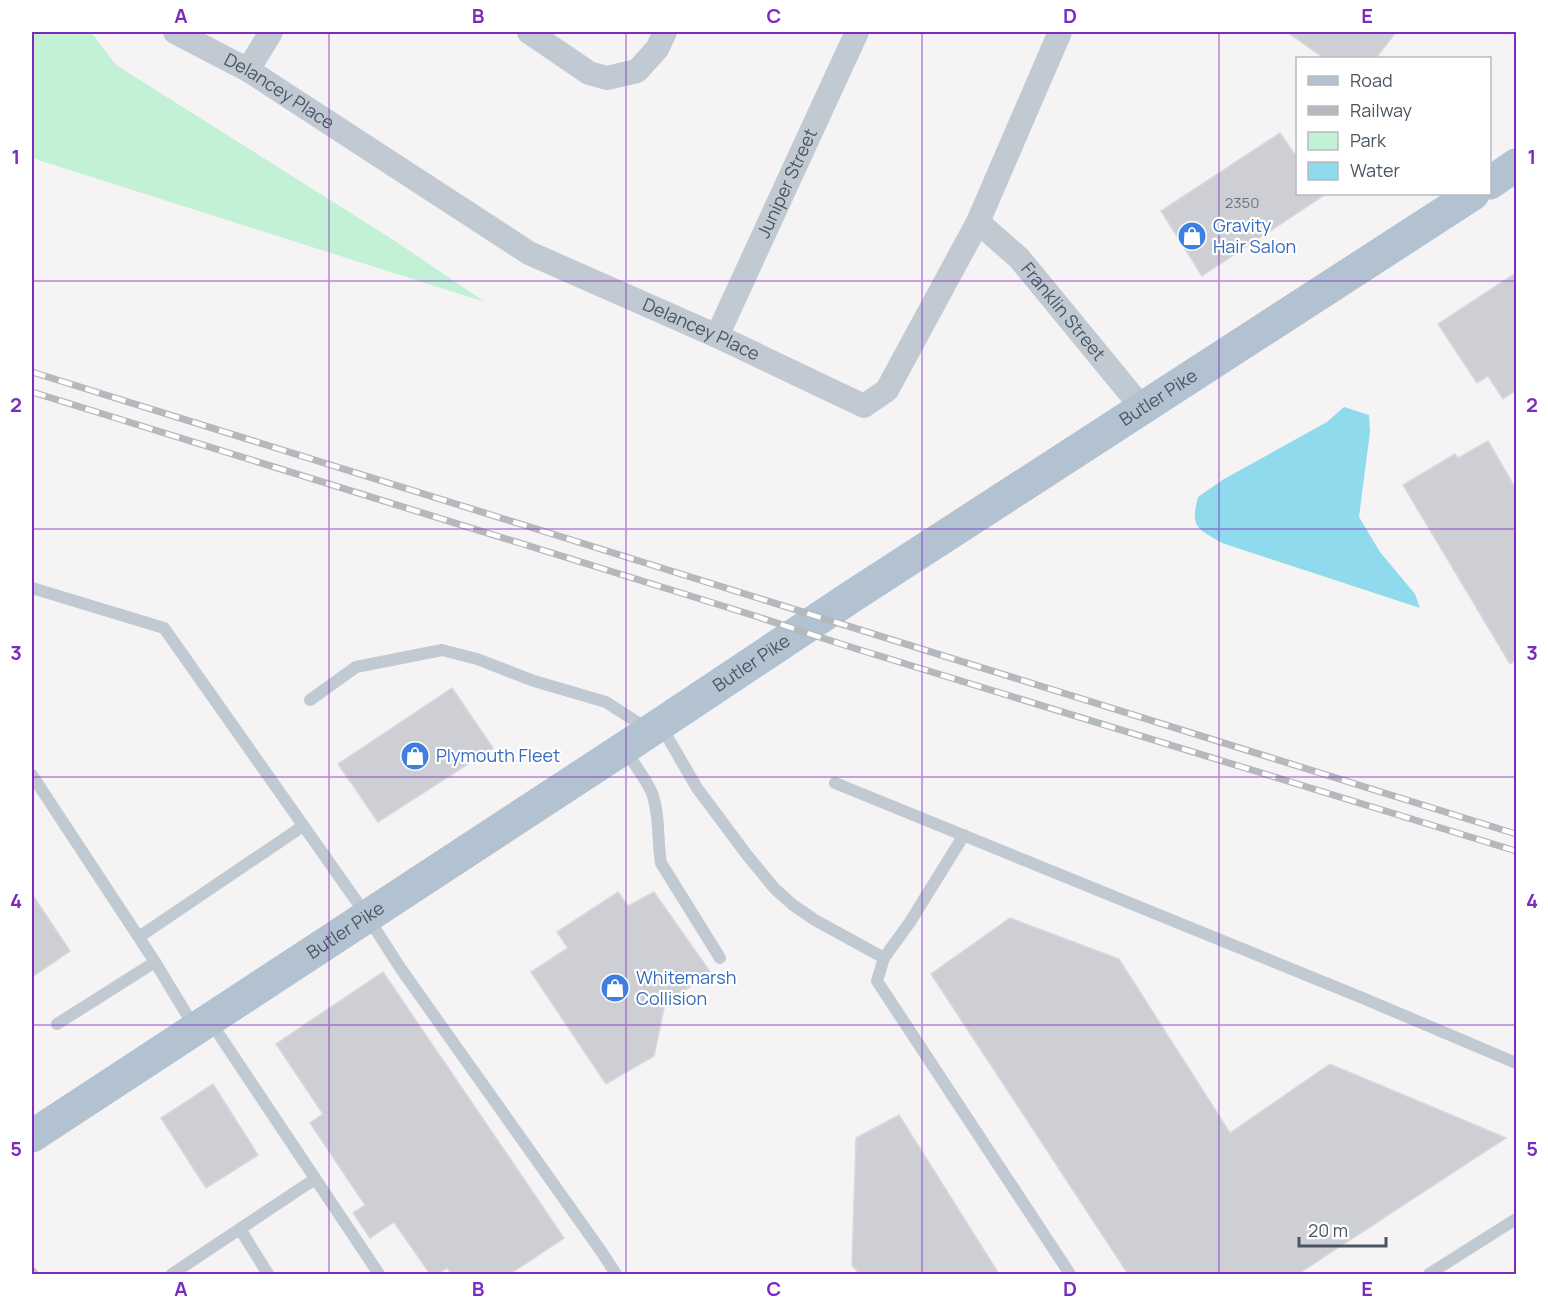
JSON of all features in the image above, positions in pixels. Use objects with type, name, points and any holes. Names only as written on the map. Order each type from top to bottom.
[{"type":"main road","points":[[1491,182],[1516,165]]},
{"type":"main road","name":"Butler Pike","points":[[32,1136],[854,596],[1471,195]]},
{"type":"street","name":"Delancey Place","points":[[175,32],[248,70],[529,253],[717,336],[864,406],[887,390],[978,222],[1060,32]]},
{"type":"street","points":[[248,70],[271,32]]},
{"type":"street","points":[[529,32],[589,73],[607,78],[637,71],[657,49],[666,32]]},
{"type":"street","name":"Juniper Street","points":[[717,336],[857,32]]},
{"type":"street","name":"Franklin Street","points":[[978,222],[1019,258],[1143,409]]},
{"type":"lane","points":[[32,588],[164,628],[616,1275]]},
{"type":"lane","points":[[310,700],[356,667],[442,650],[477,659],[534,681],[606,702],[645,735],[697,788],[775,889],[814,920],[884,958]]},
{"type":"lane","points":[[645,735],[661,863],[720,958]]},
{"type":"lane","points":[[32,775],[155,962],[315,1179],[379,1275]]},
{"type":"lane","points":[[834,783],[1365,999],[1516,1063]]},
{"type":"lane","points":[[139,937],[303,826]]},
{"type":"lane","points":[[964,835],[910,922],[884,958],[877,981],[1070,1275]]},
{"type":"lane","points":[[57,1024],[155,962]]},
{"type":"lane","points":[[172,1275],[315,1179]]},
{"type":"lane","points":[[1429,1275],[1516,1219]]},
{"type":"lane","points":[[240,1229],[268,1275]]},
{"type":"green space","points":[[32,32],[91,32],[116,65],[395,241],[485,302],[32,158]]},
{"type":"water","points":[[1344,407],[1369,415],[1370,432],[1359,517],[1380,552],[1415,594],[1420,608],[1222,543],[1201,530],[1195,521],[1198,497],[1224,479],[1327,422]]},
{"type":"building","points":[[1287,32],[1396,32],[1377,57],[1323,57]]},
{"type":"building","points":[[1280,133],[1296,156],[1296,195],[1323,196],[1202,276],[1161,211]]},
{"type":"building","points":[[1516,273],[1516,390],[1503,399],[1488,376],[1477,383],[1438,324]]},
{"type":"building","points":[[1488,441],[1516,489],[1516,660],[1510,664],[1403,485],[1455,454],[1458,458]]},
{"type":"building","name":"Plymouth Fleet","points":[[452,688],[493,748],[378,822],[338,764]]},
{"type":"building","name":"Whitemarsh Collision","points":[[618,892],[628,906],[654,892],[711,973],[665,1003],[654,1056],[606,1084],[531,972],[568,948],[557,932]]},
{"type":"building","points":[[32,894],[70,951],[32,977]]},
{"type":"building","points":[[1010,918],[1119,959],[1230,1133],[1330,1064],[1506,1138],[1298,1274],[1128,1274],[931,974]]},
{"type":"building","points":[[383,972],[564,1238],[510,1274],[452,1274],[447,1268],[437,1274],[430,1274],[394,1222],[370,1238],[353,1213],[365,1205],[310,1123],[323,1114],[276,1044]]},
{"type":"building","points":[[213,1084],[258,1155],[206,1188],[161,1118]]},
{"type":"building","points":[[899,1115],[999,1274],[859,1274],[852,1265],[856,1138]]},
{"type":"railway","points":[[32,372],[1516,834]]},
{"type":"railway","points":[[32,392],[1516,851]]},
{"type":"place","name":"Gravity Hair Salon","points":[[1192,236]]},
{"type":"place","name":"Plymouth Fleet","points":[[415,756]]},
{"type":"place","name":"Whitemarsh Collision","points":[[615,988]]}]
